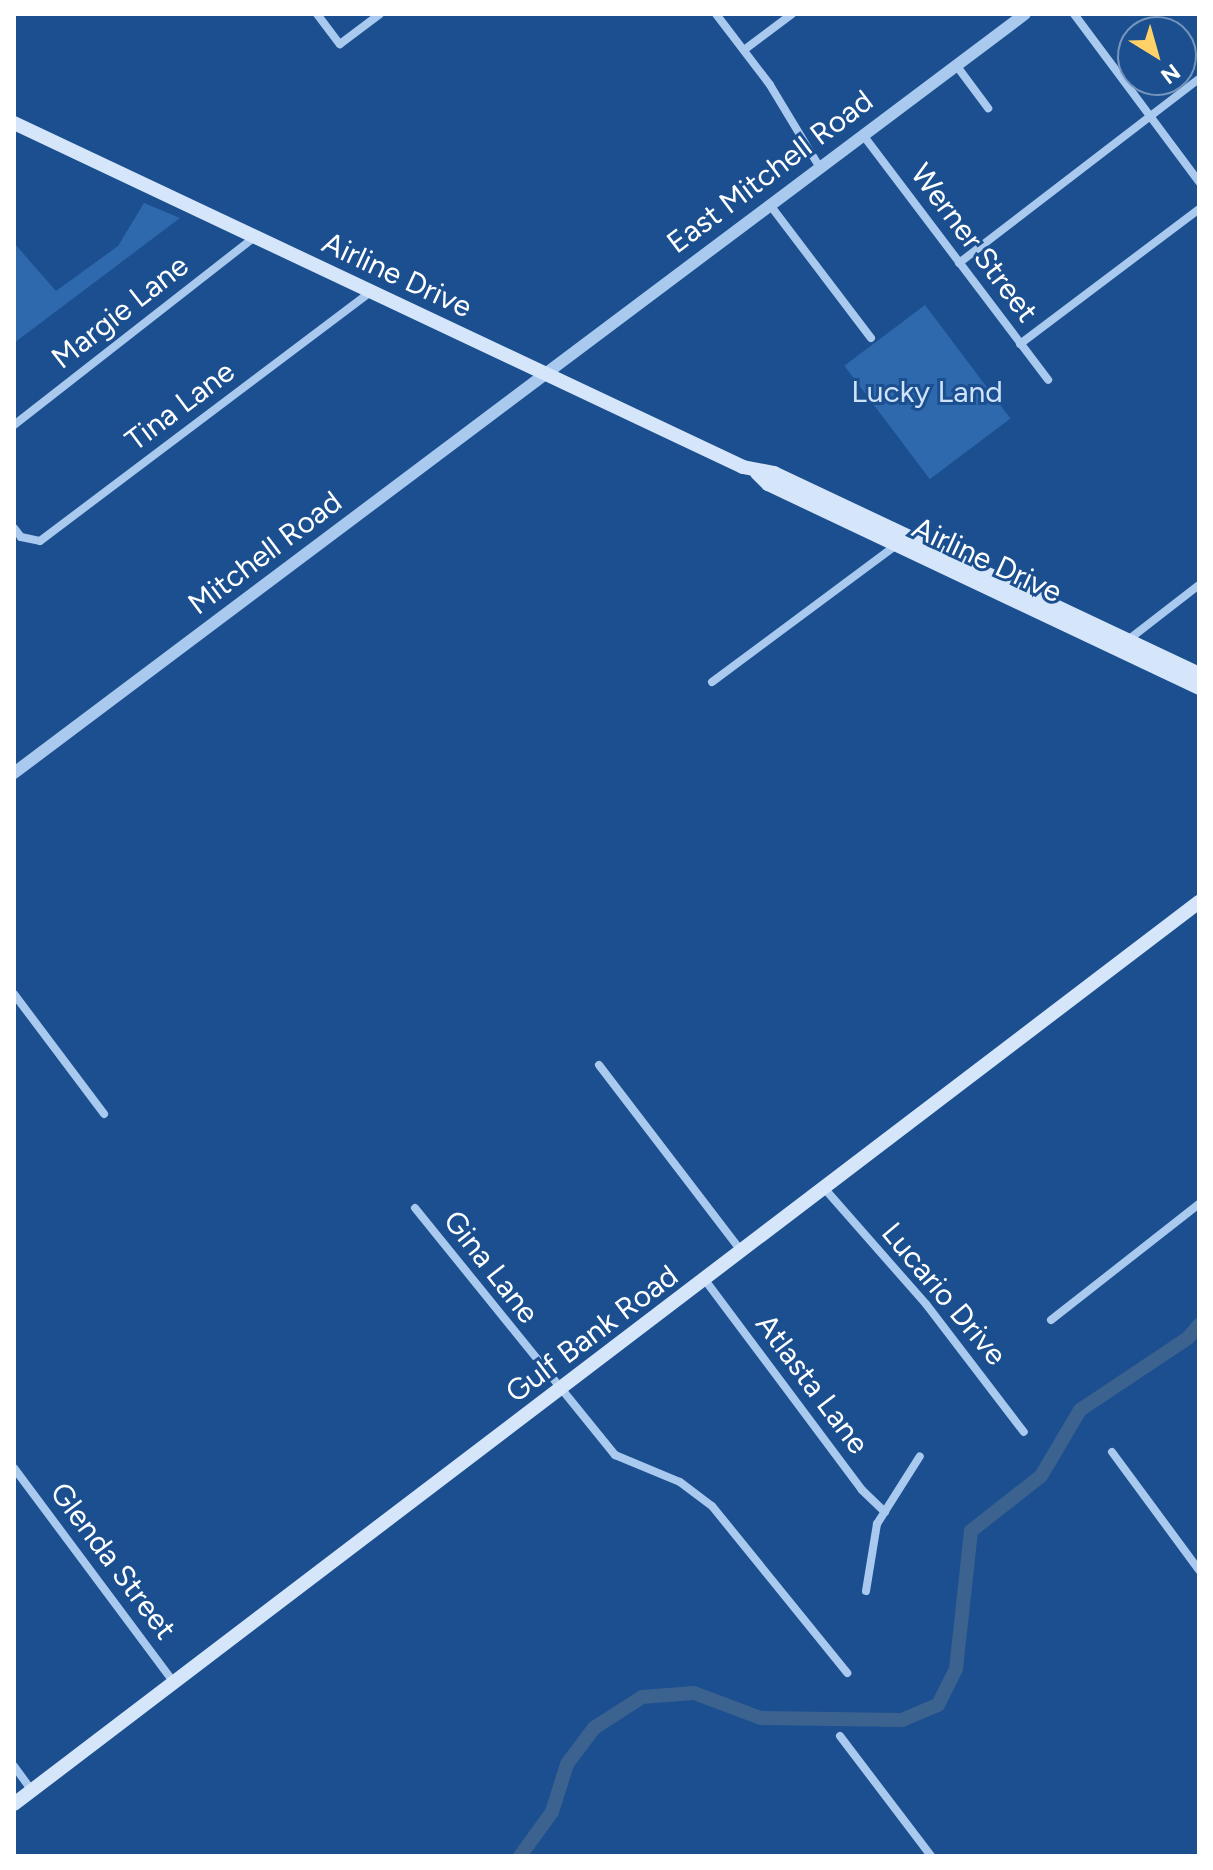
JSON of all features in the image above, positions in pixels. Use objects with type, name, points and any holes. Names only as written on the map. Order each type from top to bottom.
[{"type":"main road","name":"Airline Drive","points":[[14,123],[757,473],[768,484],[895,546],[1199,688]]},
{"type":"main road","name":"Airline Drive","points":[[757,473],[774,473],[1199,674]]},
{"type":"main road","points":[[890,527],[895,546]]},
{"type":"main road","name":"Gulf Bank Road","points":[[14,1804],[561,1391],[1199,902]]},
{"type":"street","points":[[317,14],[340,44],[380,14]]},
{"type":"street","points":[[716,14],[744,50],[820,168]]},
{"type":"street","points":[[744,50],[792,14]]},
{"type":"street","name":"East Mitchell Road","points":[[547,373],[1025,14]]},
{"type":"street","points":[[1074,14],[1199,182]]},
{"type":"street","points":[[956,65],[988,108]]},
{"type":"street","points":[[959,263],[1199,79]]},
{"type":"street","name":"Werner Street","points":[[863,135],[1048,380]]},
{"type":"street","points":[[770,205],[871,338]]},
{"type":"street","points":[[1020,344],[1199,209]]},
{"type":"street","name":"Margie Lane","points":[[14,425],[255,237]]},
{"type":"street","name":"Tina Lane","points":[[15,530],[33,543],[40,541],[370,292]]},
{"type":"street","name":"Mitchell Road","points":[[14,773],[547,373]]},
{"type":"street","points":[[712,682],[895,546]]},
{"type":"street","points":[[1128,640],[1199,585]]},
{"type":"street","points":[[14,994],[104,1114]]},
{"type":"street","points":[[599,1065],[742,1252]]},
{"type":"street","name":"Lucario Drive","points":[[824,1188],[926,1304],[1024,1432]]},
{"type":"street","points":[[1051,1320],[1199,1204]]},
{"type":"street","name":"Gina Lane","points":[[415,1208],[615,1455],[680,1482],[721,1514],[847,1673]]},
{"type":"street","name":"Atlasta Lane","points":[[705,1280],[862,1490],[885,1512]]},
{"type":"street","points":[[1112,1452],[1199,1570]]},
{"type":"street","points":[[866,1591],[877,1524],[920,1456]]},
{"type":"street","name":"Glenda Street","points":[[14,1468],[174,1683]]},
{"type":"street","points":[[840,1736],[931,1856]]},
{"type":"street","points":[[14,1766],[32,1791]]},
{"type":"green space","points":[[144,203],[180,218],[14,343],[14,243],[56,291],[118,246]]},
{"type":"green space","name":"Lucky Land","points":[[925,305],[1010,418],[930,479],[844,366]]},
{"type":"waterway","points":[[520,1856],[552,1812],[567,1764],[594,1728],[642,1697],[694,1693],[761,1718],[902,1720],[938,1705],[956,1669],[971,1531],[1041,1476],[1080,1410],[1188,1338],[1199,1325]]}]
